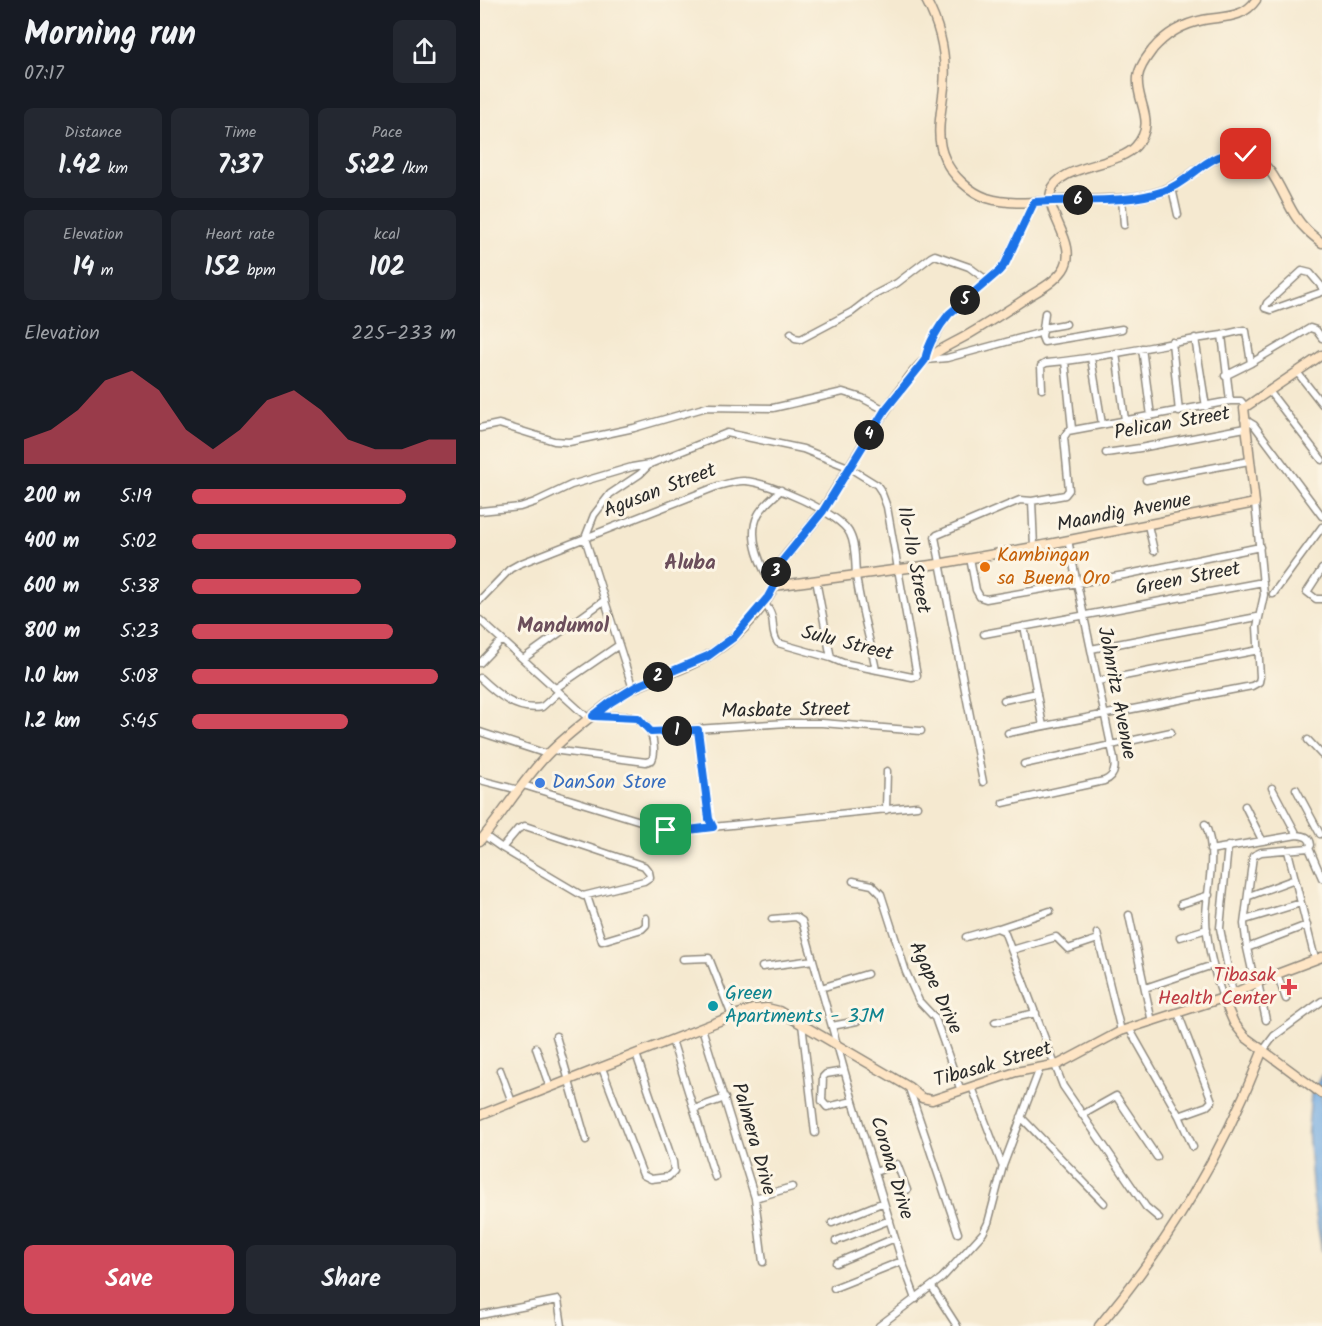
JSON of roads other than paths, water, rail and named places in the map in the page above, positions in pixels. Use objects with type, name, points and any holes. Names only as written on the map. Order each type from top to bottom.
[{"type":"street","points":[[926,0],[942,41],[945,62],[939,126],[941,148],[945,159],[960,180],[972,190],[985,197],[1006,202],[1122,198],[1153,194],[1172,188],[1222,154],[1237,153],[1254,157],[1270,171],[1303,226],[1322,243]]},
{"type":"street","points":[[502,848],[520,827],[530,827],[644,867],[650,877],[644,881],[587,896],[576,893],[502,848],[482,839],[550,752],[591,717],[633,689],[689,666],[722,647],[734,637],[764,603],[774,586],[779,565],[823,511],[885,410],[925,360],[1010,309],[1051,282],[1063,270],[1068,252],[1050,194],[1053,187],[1066,176],[1125,155],[1137,145],[1144,132],[1146,117],[1137,78],[1145,60],[1161,41],[1174,31],[1195,22],[1238,14],[1245,11],[1256,0]]},
{"type":"street","points":[[1172,188],[1178,215]]},
{"type":"street","points":[[1122,198],[1124,225]]},
{"type":"street","points":[[925,360],[946,317],[1005,264],[1034,202]]},
{"type":"street","points":[[791,333],[795,338],[801,339],[842,318],[874,295],[897,283],[931,257],[940,256],[969,267],[988,281]]},
{"type":"street","points":[[1321,283],[1305,271],[1299,272],[1265,305],[1265,308],[1271,310],[1322,292]]},
{"type":"street","points":[[1045,313],[1042,339],[1045,342],[1122,329]]},
{"type":"street","points":[[925,360],[947,358],[1066,324]]},
{"type":"street","points":[[1225,376],[1310,328],[1316,330],[1322,338]]},
{"type":"street","points":[[1042,389],[1042,364],[1091,358],[1244,330],[1251,363]]},
{"type":"street","points":[[1222,335],[1225,376],[1230,402]]},
{"type":"street","points":[[1195,338],[1206,407]]},
{"type":"street","points":[[1172,342],[1179,412]]},
{"type":"street","points":[[1142,348],[1152,416]]},
{"type":"street","points":[[1116,353],[1125,420]]},
{"type":"street","points":[[1245,406],[1322,355]]},
{"type":"street","points":[[1091,358],[1102,424]]},
{"type":"street","points":[[1065,361],[1072,429]]},
{"type":"street","points":[[1297,372],[1322,404]]},
{"type":"street","points":[[1269,391],[1322,460]]},
{"type":"street","points":[[480,428],[499,424],[554,441],[569,442],[634,428],[707,407],[773,408],[843,392],[862,398],[885,410]]},
{"type":"street","points":[[982,782],[981,765],[934,539],[937,535],[1020,500],[1032,501],[1065,495],[1069,490],[1064,437],[1072,429],[1241,401],[1245,406],[1244,424],[1263,582],[1263,605],[1257,617],[1260,680],[1255,685],[1008,733]]},
{"type":"street","points":[[1244,424],[1254,425],[1322,516]]},
{"type":"street","name":"Pelican Street","points":[[1106,453],[1140,448],[1244,424]]},
{"type":"street","name":"Ilo-Ilo Street","points":[[650,464],[720,434],[728,433],[803,449],[848,467],[872,481],[881,491],[886,507],[917,676]]},
{"type":"street","points":[[1146,480],[1249,461]]},
{"type":"street","points":[[480,511],[520,507],[571,485],[650,464]]},
{"type":"street","points":[[633,689],[585,538],[594,515],[610,494],[640,474],[650,464]]},
{"type":"street","name":"Agusan Street","points":[[480,600],[515,566],[731,482],[751,482],[781,490],[823,511],[841,522],[849,531],[854,546],[856,576],[876,670]]},
{"type":"street","points":[[774,586],[762,568],[755,528],[758,515],[781,490]]},
{"type":"street","points":[[1032,501],[1034,547]]},
{"type":"street","name":"Maandig Avenue","points":[[774,586],[939,564],[1255,503]]},
{"type":"street","points":[[1149,525],[1154,551]]},
{"type":"street","points":[[1273,594],[1322,527]]},
{"type":"street","name":"Johnritz Avenue","points":[[1003,803],[1110,779],[1114,775],[1112,745],[1068,540]]},
{"type":"street","points":[[970,558],[978,594],[982,599],[1078,583],[1260,547]]},
{"type":"street","points":[[1322,569],[1307,592],[1316,599],[1322,599]]},
{"type":"street","points":[[816,580],[831,658]]},
{"type":"street","name":"Green Street","points":[[984,634],[1263,582]]},
{"type":"street","points":[[523,659],[605,600]]},
{"type":"street","name":"Sulu Street","points":[[764,603],[772,613],[774,635],[778,643],[843,663],[912,677],[917,676]]},
{"type":"street","points":[[1091,649],[1257,617]]},
{"type":"street","points":[[480,620],[591,717],[638,718],[651,732],[655,751],[650,762],[550,752],[480,732]]},
{"type":"street","points":[[1024,626],[1043,726]]},
{"type":"street","points":[[480,663],[502,640]]},
{"type":"street","points":[[480,678],[503,699],[524,707],[542,707],[558,690],[620,645]]},
{"type":"street","points":[[1098,681],[1259,650]]},
{"type":"street","points":[[1004,700],[1037,693]]},
{"type":"street","name":"Masbate Street","points":[[651,732],[822,723],[921,731]]},
{"type":"street","points":[[698,730],[709,819],[713,827]]},
{"type":"street","points":[[1024,764],[1171,732]]},
{"type":"street","points":[[1308,740],[1322,755]]},
{"type":"street","points":[[886,810],[887,771]]},
{"type":"street","points":[[480,780],[521,788],[666,830],[680,831],[917,806]]},
{"type":"street","points":[[1272,788],[1297,835]]},
{"type":"street","points":[[1296,789],[1321,833],[1309,839]]},
{"type":"street","points":[[1245,806],[1262,840]]},
{"type":"street","points":[[1205,824],[1210,837],[1207,929],[1213,965],[1223,998],[1239,1031],[1262,1052],[1322,1094]]},
{"type":"street","points":[[1210,850],[1262,840],[1305,836],[1309,839],[1311,845],[1309,848],[1322,878]]},
{"type":"street","points":[[1228,846],[1220,928],[1233,994]]},
{"type":"street","points":[[1266,1020],[1247,948],[1245,920],[1253,856],[1255,853],[1309,848]]},
{"type":"street","points":[[1288,851],[1318,958]]},
{"type":"street","points":[[1249,896],[1295,879]]},
{"type":"street","name":"Agape Drive","points":[[853,880],[872,885],[881,894],[906,972],[919,1001],[935,1018],[961,1091]]},
{"type":"street","points":[[587,896],[602,941],[642,929],[646,925],[646,918]]},
{"type":"street","points":[[1182,904],[1209,896]]},
{"type":"street","points":[[1245,920],[1301,903]]},
{"type":"street","points":[[966,937],[1050,912]]},
{"type":"street","points":[[1129,915],[1152,1022]]},
{"type":"street","name":"Corona Drive","points":[[772,919],[800,917],[804,926],[874,1172],[916,1299]]},
{"type":"street","points":[[1247,948],[1307,925]]},
{"type":"street","points":[[999,927],[1004,931],[1012,950],[1063,1086],[1146,1207],[1159,1218]]},
{"type":"street","points":[[1180,937],[1207,929]]},
{"type":"street","points":[[1012,950],[1056,938],[1065,948],[1070,949],[1098,936],[1125,1030],[1179,1116],[1193,1146]]},
{"type":"street","points":[[683,959],[709,958],[732,1016]]},
{"type":"street","name":"Tibasak Street","points":[[480,1115],[732,1016],[753,1009],[767,1008],[786,1014],[928,1100],[1016,1072],[1054,1066],[1125,1030],[1223,998],[1318,958]]},
{"type":"street","points":[[762,967],[813,960]]},
{"type":"street","points":[[1145,988],[1213,965]]},
{"type":"street","points":[[821,988],[867,974]]},
{"type":"street","points":[[1277,974],[1286,999]]},
{"type":"street","points":[[1099,1326],[1153,1256],[1205,1176],[1230,1126],[1262,1052],[1274,1036],[1322,1000]]},
{"type":"street","points":[[995,1022],[1036,1013]]},
{"type":"street","points":[[1178,1013],[1212,1101],[1207,1106],[1179,1116]]},
{"type":"street","points":[[832,1026],[857,1021]]},
{"type":"street","points":[[802,1024],[815,1133]]},
{"type":"street","name":"Palmera Drive","points":[[702,1028],[754,1197],[763,1262]]},
{"type":"street","points":[[556,1036],[585,1140]]},
{"type":"street","points":[[672,1040],[715,1177]]},
{"type":"street","points":[[536,1048],[550,1088]]},
{"type":"street","points":[[602,1068],[641,1170],[646,1178],[654,1180],[664,1178],[672,1174],[673,1162],[636,1054]]},
{"type":"street","points":[[879,1326],[932,1287],[983,1233],[1003,1166],[1040,1068]]},
{"type":"street","points":[[500,1070],[512,1102]]},
{"type":"street","points":[[844,1071],[826,1074],[823,1077],[822,1101],[827,1107],[831,1107],[853,1101]]},
{"type":"street","points":[[909,1087],[958,1233]]},
{"type":"street","points":[[972,1087],[1003,1166]]},
{"type":"street","points":[[1082,1114],[1113,1096],[1118,1097],[1156,1157]]},
{"type":"street","points":[[694,1109],[725,1098]]},
{"type":"street","points":[[1021,1117],[1104,1203]]},
{"type":"street","points":[[874,1172],[897,1164],[907,1190]]},
{"type":"street","points":[[754,1197],[792,1187]]},
{"type":"street","points":[[832,1223],[884,1202]]},
{"type":"street","points":[[836,1241],[890,1220]]},
{"type":"street","points":[[836,1263],[895,1238]]},
{"type":"street","points":[[834,1288],[902,1261]]},
{"type":"street","points":[[932,1287],[957,1326]]},
{"type":"street","points":[[480,1315],[558,1300],[562,1326]]},
{"type":"water","points":[[1322,1074],[1322,1253],[1313,1196],[1308,1129],[1311,1095]]},
{"type":"place","name":"Kambingan sa Buena Oro","points":[[985,567]]},
{"type":"place","name":"DanSon Store","points":[[540,783]]},
{"type":"place","name":"Tibasak Health Center","points":[[1289,987]]},
{"type":"place","name":"Green Apartments - 3JM","points":[[713,1006]]},
{"type":"district","name":"Aluba","points":[[690,563]]},
{"type":"district","name":"Mandumol","points":[[563,626]]}]
